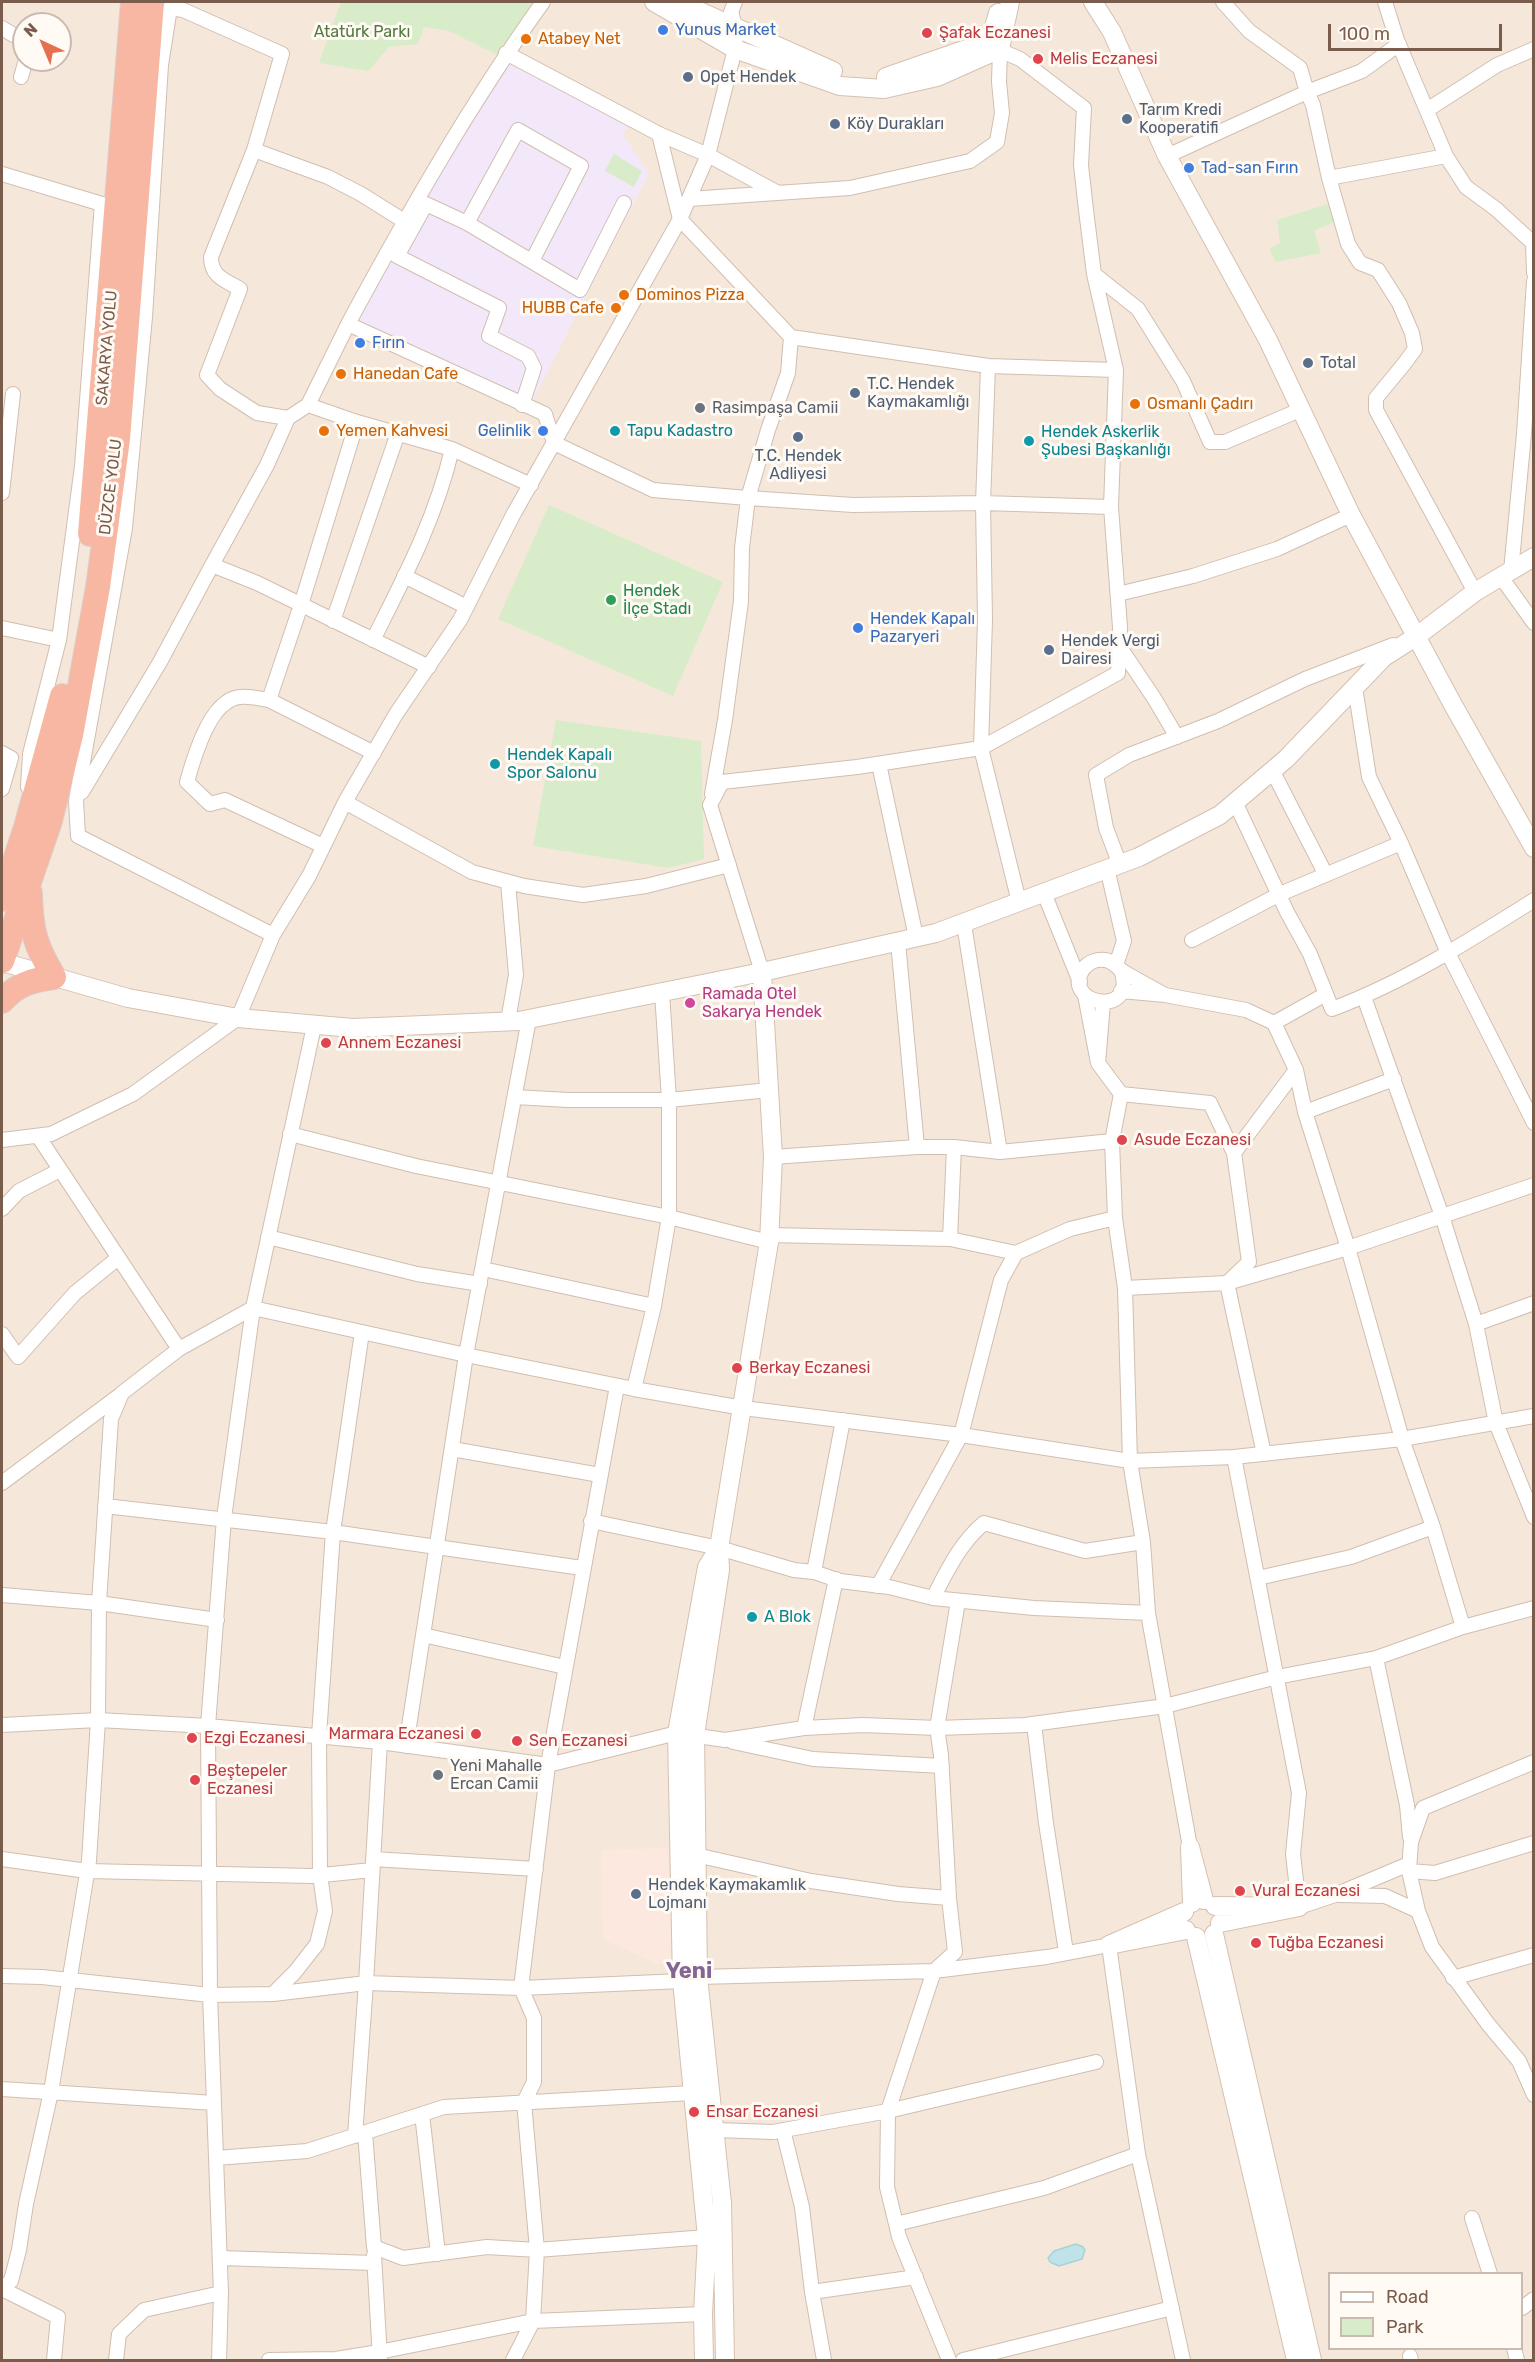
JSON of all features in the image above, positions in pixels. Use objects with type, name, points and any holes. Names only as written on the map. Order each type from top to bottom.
[{"type":"highway","name":"SAKARYA YOLU","points":[[3,892],[26,827],[57,718],[86,574],[102,409],[133,2]]},
{"type":"highway","name":"DÜZCE YOLU","points":[[2,962],[50,821],[71,735],[98,587],[118,439],[152,2]]},
{"type":"highway","points":[[2,1001],[14,989],[27,981],[54,977],[32,931],[30,879]]},
{"type":"main road","points":[[654,2],[735,49],[840,86],[884,89],[937,76],[1000,49],[1010,2]]},
{"type":"main road","points":[[679,2],[833,71],[861,78],[891,76],[981,44],[992,34],[1001,2]]},
{"type":"main road","points":[[1093,2],[1112,32],[1167,156],[1268,340],[1351,516],[1533,848]]},
{"type":"main road","points":[[2,962],[128,998],[238,1018],[353,1028],[529,1019],[898,942],[964,924],[1139,857],[1220,815],[1272,770],[1384,657],[1417,636],[1475,592],[1533,557]]},
{"type":"main road","points":[[704,2361],[703,2314],[707,2237],[692,2093],[686,1734],[707,1567],[719,1548],[769,1238],[773,1157],[762,972]]},
{"type":"main road","points":[[686,1734],[696,1855],[690,1979],[716,2130],[722,2203],[725,2361]]},
{"type":"main road","points":[[1190,1847],[1201,1918],[1296,2361]]},
{"type":"main road","points":[[1109,1945],[1201,1918],[1299,1907]]},
{"type":"main road","points":[[1201,1918],[1312,2361]]},
{"type":"street","points":[[76,801],[160,662],[267,465],[288,418],[308,405],[348,324],[404,221],[506,53],[543,2]]},
{"type":"street","points":[[2,1140],[51,1134],[133,1094],[238,1018],[273,935],[309,876],[345,802],[396,714],[467,607],[554,443],[680,219],[708,155],[735,49],[736,29],[731,12],[735,2]]},
{"type":"street","points":[[1223,2],[1249,31],[1300,68],[1313,105],[1329,178],[1348,244],[1360,263],[1378,270],[1399,303],[1412,333],[1415,349],[1376,398],[1376,410],[1475,592]]},
{"type":"street","points":[[1385,2],[1399,44],[1446,156],[1466,186],[1533,243],[1533,273]]},
{"type":"street","points":[[273,935],[78,836],[76,801],[125,528],[145,317],[161,65],[170,8],[183,10],[282,54],[254,150],[211,257],[211,267],[219,278],[240,289],[207,375],[220,389],[257,413],[288,418]]},
{"type":"street","points":[[710,805],[722,783],[879,764],[981,748],[1118,673],[1118,594],[1111,507],[1116,370],[1094,274],[1081,165],[1084,108],[1020,59],[1000,49],[981,44]]},
{"type":"street","points":[[1167,156],[1307,92],[1362,71],[1399,44]]},
{"type":"street","points":[[689,199],[850,188],[970,161],[997,142],[1002,113],[999,82],[1000,49]]},
{"type":"street","points":[[1428,110],[1497,65],[1533,49]]},
{"type":"street","points":[[506,53],[659,134],[708,155],[778,193]]},
{"type":"street","points":[[21,76],[22,72]]},
{"type":"street","points":[[467,223],[518,130],[581,166],[532,261]]},
{"type":"street","points":[[659,134],[680,219],[791,337],[988,366],[1116,370]]},
{"type":"street","points":[[254,150],[328,177],[362,194],[404,221]]},
{"type":"street","points":[[1329,178],[1446,156]]},
{"type":"street","points":[[2,174],[102,204],[82,466],[59,640],[30,754],[26,827]]},
{"type":"street","points":[[522,405],[534,368],[528,356],[489,336],[499,308],[397,256],[426,204],[467,223],[580,290],[624,203]]},
{"type":"street","points":[[1094,274],[1138,309],[1183,381],[1210,442],[1226,442],[1302,409]]},
{"type":"street","points":[[1533,281],[1526,413],[1506,574],[1533,623]]},
{"type":"street","points":[[348,324],[545,414],[554,443],[653,490],[853,505],[983,503],[1111,507]]},
{"type":"street","points":[[762,972],[710,805],[725,720],[741,601],[742,548],[748,498],[768,430],[788,374],[791,337]]},
{"type":"street","points":[[988,366],[983,503],[985,619],[981,748],[1019,902]]},
{"type":"street","points":[[2,493],[13,394]]},
{"type":"street","points":[[308,405],[357,422],[452,449],[531,485]]},
{"type":"street","points":[[269,700],[301,605],[357,422]]},
{"type":"street","points":[[333,621],[398,433]]},
{"type":"street","points":[[373,640],[428,528],[452,449]]},
{"type":"street","points":[[1118,594],[1193,576],[1277,549],[1351,516]]},
{"type":"street","points":[[212,565],[257,583],[429,667]]},
{"type":"street","points":[[404,576],[467,607]]},
{"type":"street","points":[[2,628],[59,640]]},
{"type":"street","points":[[1082,988],[1096,1002],[1103,1003],[1110,1001],[1121,992],[1123,977],[1119,967],[1124,941],[1096,776],[1130,755],[1218,721],[1305,680],[1417,636]]},
{"type":"street","points":[[1119,646],[1177,737]]},
{"type":"street","points":[[1355,687],[1369,777],[1401,843],[1448,953],[1533,1123]]},
{"type":"street","points":[[323,846],[225,800],[210,804],[187,782],[193,760],[214,716],[227,701],[242,696],[269,700],[374,753]]},
{"type":"street","points":[[2,753],[11,758],[2,789]]},
{"type":"street","points":[[879,764],[916,937]]},
{"type":"street","points":[[1272,770],[1326,875]]},
{"type":"street","points":[[345,802],[472,872],[508,882],[583,895],[646,886],[729,865]]},
{"type":"street","points":[[1235,802],[1287,912],[1310,954],[1332,1009],[1364,997],[1448,953],[1533,900]]},
{"type":"street","points":[[1192,940],[1280,894],[1401,843]]},
{"type":"street","points":[[508,882],[516,975],[508,1021]]},
{"type":"street","points":[[1044,893],[1082,988],[1098,1062],[1121,1094],[1112,1141],[1115,1218],[1125,1288],[1130,1461],[1143,1542],[1148,1613],[1190,1847]]},
{"type":"street","points":[[964,924],[1000,1152]]},
{"type":"street","points":[[898,942],[917,1146]]},
{"type":"street","points":[[1082,988],[1084,968],[1096,960],[1110,961],[1165,995]]},
{"type":"street","points":[[634,1389],[654,1306],[669,1217],[669,1100],[662,992]]},
{"type":"street","points":[[1121,992],[1165,995],[1246,1010],[1274,1023],[1296,1070],[1305,1112],[1348,1248],[1402,1439],[1433,1527],[1463,1627]]},
{"type":"street","points":[[1274,1023],[1326,994]]},
{"type":"street","points":[[1364,997],[1442,1216],[1476,1324],[1496,1423],[1533,1517]]},
{"type":"street","points":[[1098,1062],[1103,1003]]},
{"type":"street","points":[[406,1746],[466,1355],[529,1019]]},
{"type":"street","points":[[219,2361],[221,2293],[210,1995],[208,1726],[224,1518],[253,1308],[314,1026]]},
{"type":"street","points":[[1234,1153],[1296,1070]]},
{"type":"street","points":[[1305,1112],[1394,1079]]},
{"type":"street","points":[[515,1097],[568,1101],[669,1100],[769,1090]]},
{"type":"street","points":[[1121,1094],[1210,1102],[1234,1153],[1249,1262],[1227,1283]]},
{"type":"street","points":[[290,1134],[416,1166],[769,1238],[950,1239],[1016,1253],[1070,1229],[1115,1218]]},
{"type":"street","points":[[38,1136],[179,1349]]},
{"type":"street","points":[[773,1157],[917,1146],[1000,1152],[1112,1141]]},
{"type":"street","points":[[950,1239],[954,1147]]},
{"type":"street","points":[[2,1209],[20,1191],[60,1170]]},
{"type":"street","points":[[1125,1288],[1227,1283],[1348,1248],[1533,1185]]},
{"type":"street","points":[[268,1237],[417,1274],[480,1284]]},
{"type":"street","points":[[878,1586],[961,1435],[1001,1280],[1016,1253]]},
{"type":"street","points":[[2,1334],[18,1357],[75,1293],[118,1258]]},
{"type":"street","points":[[483,1269],[595,1291],[654,1306]]},
{"type":"street","points":[[1227,1283],[1264,1454]]},
{"type":"street","points":[[1476,1324],[1533,1303]]},
{"type":"street","points":[[2,1483],[179,1349],[253,1308],[634,1389],[743,1408],[961,1435],[1130,1461],[1234,1457],[1402,1439],[1533,1416]]},
{"type":"street","points":[[273,1994],[295,1972],[317,1944],[324,1911],[320,1875],[319,1736],[333,1532],[362,1332]]},
{"type":"street","points":[[513,2361],[533,2320],[537,2250],[524,2102],[534,2082],[534,2018],[521,1988],[548,1765],[582,1568],[617,1386]]},
{"type":"street","points":[[54,2361],[58,2317],[2,2289],[11,2281],[19,2250],[26,2204],[51,2092],[87,1871],[98,1720],[99,1603],[111,1419],[122,1393]]},
{"type":"street","points":[[814,1572],[843,1420]]},
{"type":"street","points":[[452,1449],[600,1475]]},
{"type":"street","points":[[1234,1457],[1299,1793],[1293,1854],[1299,1907],[1409,1867],[1435,1873],[1533,1843]]},
{"type":"street","points":[[105,1506],[333,1532],[582,1568]]},
{"type":"street","points":[[591,1521],[719,1548],[794,1570],[814,1572],[836,1579],[933,1598],[1034,1608],[1148,1613]]},
{"type":"street","points":[[933,1598],[949,1567],[970,1535],[984,1523],[1085,1551],[1143,1542]]},
{"type":"street","points":[[1258,1578],[1350,1557],[1433,1527]]},
{"type":"street","points":[[804,1728],[836,1579]]},
{"type":"street","points":[[2,1595],[99,1603],[216,1620]]},
{"type":"street","points":[[949,2361],[896,2224],[887,2187],[888,2111],[934,1971],[955,1952],[949,1898],[942,1767],[937,1728],[958,1601]]},
{"type":"street","points":[[725,1740],[804,1728],[863,1725],[937,1728],[1034,1724],[1166,1706],[1277,1677],[1376,1658],[1463,1627],[1533,1608]]},
{"type":"street","points":[[423,1635],[565,1667]]},
{"type":"street","points":[[1376,1658],[1407,1805],[1410,1842],[1409,1867],[1418,1911],[1432,1947],[1488,2024],[1519,2061],[1533,2093]]},
{"type":"street","points":[[2,1725],[98,1720],[208,1726],[380,1742],[548,1765],[686,1734],[813,1759],[942,1767]]},
{"type":"street","points":[[1034,1724],[1046,1823],[1066,1952]]},
{"type":"street","points":[[379,2356],[374,2247],[360,2134],[380,1742]]},
{"type":"street","points":[[1410,1842],[1423,1808],[1533,1762]]},
{"type":"street","points":[[696,1855],[811,1881],[898,1894],[949,1898]]},
{"type":"street","points":[[2,1858],[87,1871],[320,1875],[372,1864],[536,1869]]},
{"type":"street","points":[[1335,1895],[1385,1896],[1418,1911]]},
{"type":"street","points":[[2,1976],[68,1980],[210,1995],[273,1994],[366,1983],[521,1988],[690,1979],[934,1971],[1047,1957],[1109,1945],[1138,2154],[1183,2361]]},
{"type":"street","points":[[1453,1978],[1533,1955]]},
{"type":"street","points":[[716,2130],[773,2132],[888,2111],[1096,2062]]},
{"type":"street","points":[[2,2089],[214,2103]]},
{"type":"street","points":[[216,2158],[307,2151],[444,2108],[692,2093]]},
{"type":"street","points":[[422,2114],[438,2254]]},
{"type":"street","points":[[783,2130],[802,2207],[812,2292],[824,2361]]},
{"type":"street","points":[[896,2224],[1044,2188],[1138,2154]]},
{"type":"street","points":[[1472,2218],[1489,2272]]},
{"type":"street","points":[[374,2247],[403,2258],[487,2247],[537,2250],[707,2237]]},
{"type":"street","points":[[220,2258],[374,2263]]},
{"type":"street","points":[[812,2292],[916,2277]]},
{"type":"street","points":[[116,2361],[119,2334],[144,2310],[221,2293]]},
{"type":"street","points":[[963,2361],[1172,2308]]},
{"type":"street","points":[[269,2361],[379,2356],[533,2320],[703,2314]]},
{"type":"shaded area","points":[[2,2],[1533,2],[1533,2360],[2,2360]]},
{"type":"shaded area","points":[[506,53],[632,120],[623,135],[649,173],[529,408],[348,324]]},
{"type":"shaded area","name":"Hendek Kaymakamlık Lojmanı","points":[[668,1848],[671,1963],[656,1963],[603,1939],[601,1850]]},
{"type":"green space","name":"Atatürk Parkı","points":[[341,2],[535,2],[497,55],[449,31],[424,27],[418,44],[389,47],[368,71],[319,63]]},
{"type":"green space","points":[[614,154],[642,171],[634,187],[605,171]]},
{"type":"green space","points":[[1331,203],[1336,221],[1314,231],[1321,253],[1276,262],[1269,249],[1280,243],[1277,220]]},
{"type":"green space","name":"Hendek İlçe Stadı","points":[[549,505],[723,582],[673,696],[498,619]]},
{"type":"green space","points":[[556,720],[701,741],[704,859],[668,868],[533,846]]},
{"type":"water","points":[[1076,2244],[1085,2250],[1082,2259],[1059,2266],[1050,2262],[1048,2258],[1054,2251]]},
{"type":"place","name":"Yunus Market","points":[[663,30]]},
{"type":"place","name":"Şafak Eczanesi","points":[[927,33]]},
{"type":"place","name":"Atabey Net","points":[[526,39]]},
{"type":"place","name":"Melis Eczanesi","points":[[1038,59]]},
{"type":"place","name":"Opet Hendek","points":[[688,77]]},
{"type":"place","name":"Tarım Kredi Kooperatifi","points":[[1127,119]]},
{"type":"place","name":"Köy Durakları","points":[[835,124]]},
{"type":"place","name":"Tad-san Fırın","points":[[1189,168]]},
{"type":"place","name":"Dominos Pizza","points":[[624,295]]},
{"type":"place","name":"HUBB Cafe","points":[[616,308]]},
{"type":"place","name":"Fırın","points":[[360,343]]},
{"type":"place","name":"Total","points":[[1308,363]]},
{"type":"place","name":"Hanedan Cafe","points":[[341,374]]},
{"type":"place","name":"T.C. Hendek Kaymakamlığı","points":[[855,393]]},
{"type":"place","name":"Osmanlı Çadırı","points":[[1135,404]]},
{"type":"place","name":"Rasimpaşa Camii","points":[[700,408]]},
{"type":"place","name":"Yemen Kahvesi","points":[[324,431]]},
{"type":"place","name":"Gelinlik","points":[[543,431]]},
{"type":"place","name":"Tapu Kadastro","points":[[615,431]]},
{"type":"place","name":"T.C. Hendek Adliyesi","points":[[798,437]]},
{"type":"place","name":"Hendek Askerlik Şubesi Başkanlığı","points":[[1029,441]]},
{"type":"place","name":"Hendek İlçe Stadı","points":[[611,600]]},
{"type":"place","name":"Hendek Kapalı Pazaryeri","points":[[858,628]]},
{"type":"place","name":"Hendek Vergi Dairesi","points":[[1049,650]]},
{"type":"place","name":"Hendek Kapalı Spor Salonu","points":[[495,764]]},
{"type":"place","name":"Ramada Otel Sakarya Hendek","points":[[690,1003]]},
{"type":"place","name":"Annem Eczanesi","points":[[326,1043]]},
{"type":"place","name":"Asude Eczanesi","points":[[1122,1140]]},
{"type":"place","name":"Berkay Eczanesi","points":[[737,1368]]},
{"type":"place","name":"A Blok","points":[[752,1617]]},
{"type":"place","name":"Marmara Eczanesi","points":[[476,1734]]},
{"type":"place","name":"Ezgi Eczanesi","points":[[192,1738]]},
{"type":"place","name":"Sen Eczanesi","points":[[517,1741]]},
{"type":"place","name":"Yeni Mahalle Ercan Camii","points":[[438,1775]]},
{"type":"place","name":"Beştepeler Eczanesi","points":[[195,1780]]},
{"type":"place","name":"Vural Eczanesi","points":[[1240,1891]]},
{"type":"place","name":"Hendek Kaymakamlık Lojmanı","points":[[636,1894]]},
{"type":"place","name":"Tuğba Eczanesi","points":[[1256,1943]]},
{"type":"place","name":"Ensar Eczanesi","points":[[694,2112]]},
{"type":"district","name":"Yeni","points":[[689,1972]]}]
